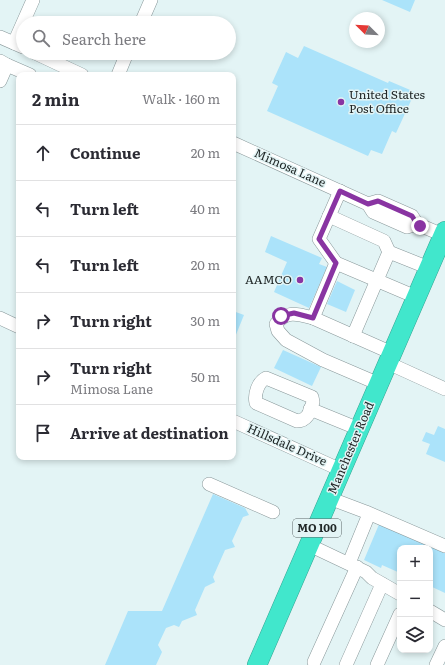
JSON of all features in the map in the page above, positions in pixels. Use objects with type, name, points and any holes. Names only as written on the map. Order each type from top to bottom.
[{"type":"highway","name":"Manchester Road","points":[[257,665],[444,233]]},
{"type":"street","points":[[25,16],[33,0]]},
{"type":"street","points":[[144,16],[151,0]]},
{"type":"street","points":[[0,81],[2,61],[16,32]]},
{"type":"street","points":[[46,60],[63,71]]},
{"type":"street","points":[[119,72],[124,60]]},
{"type":"street","points":[[2,61],[24,72]]},
{"type":"street","name":"Mimosa Lane","points":[[236,144],[368,204],[372,212],[406,227],[417,224],[444,233]]},
{"type":"street","points":[[340,191],[319,239],[336,263],[416,297]]},
{"type":"street","points":[[329,216],[384,241],[389,252],[429,268]]},
{"type":"street","points":[[353,336],[389,252]]},
{"type":"street","points":[[313,318],[336,263]]},
{"type":"street","points":[[379,384],[323,360],[286,340],[278,331],[276,324],[281,316],[294,313],[313,318],[353,336],[445,389]]},
{"type":"street","points":[[0,318],[16,326]]},
{"type":"street","points":[[310,409],[359,429]]},
{"type":"street","name":"Hillsdale Drive","points":[[236,422],[342,470]]},
{"type":"street","points":[[210,484],[273,512]]},
{"type":"street","points":[[329,498],[445,546]]},
{"type":"street","points":[[314,662],[353,565],[369,514]]},
{"type":"street","points":[[309,545],[353,565],[397,592]]},
{"type":"street","points":[[346,665],[382,584]]},
{"type":"street","points":[[433,613],[445,620]]},
{"type":"street","points":[[377,665],[399,617]]},
{"type":"street","points":[[436,665],[445,646]]},
{"type":"building","points":[[382,0],[415,0],[410,12]]},
{"type":"building","name":"United States Post Office","points":[[304,46],[388,83],[389,81],[415,92],[396,133],[392,131],[382,154],[371,150],[368,156],[267,111],[278,86],[272,83],[286,52],[298,58]]},
{"type":"building","name":"AAMCO","points":[[271,236],[322,258],[319,264],[327,267],[309,308],[274,292],[287,262],[265,252]]},
{"type":"building","points":[[337,281],[355,290],[346,312],[327,304]]},
{"type":"building","points":[[236,312],[244,315],[236,335]]},
{"type":"building","points":[[283,350],[321,367],[312,386],[274,368]]},
{"type":"building","points":[[438,426],[445,429],[445,462],[426,454],[430,444],[422,441],[426,432],[434,435]]},
{"type":"building","points":[[213,494],[245,508],[249,515],[243,517],[232,541],[235,547],[225,550],[213,577],[215,582],[205,587],[195,610],[197,615],[182,621],[179,627],[174,625],[166,628],[158,645],[162,652],[156,665],[105,665],[128,611],[162,611]]},
{"type":"building","points":[[380,522],[430,545],[397,545],[397,572],[382,565],[381,568],[364,560]]},
{"type":"building","points":[[433,546],[445,552],[445,593],[433,587]]},
{"type":"place","name":"United States Post Office","points":[[341,102]]},
{"type":"place","name":"AAMCO","points":[[300,280]]},
{"type":"route","points":[[281,316],[294,313],[313,318],[336,263],[319,239],[340,191],[368,204],[378,201],[412,216],[420,226]]}]
